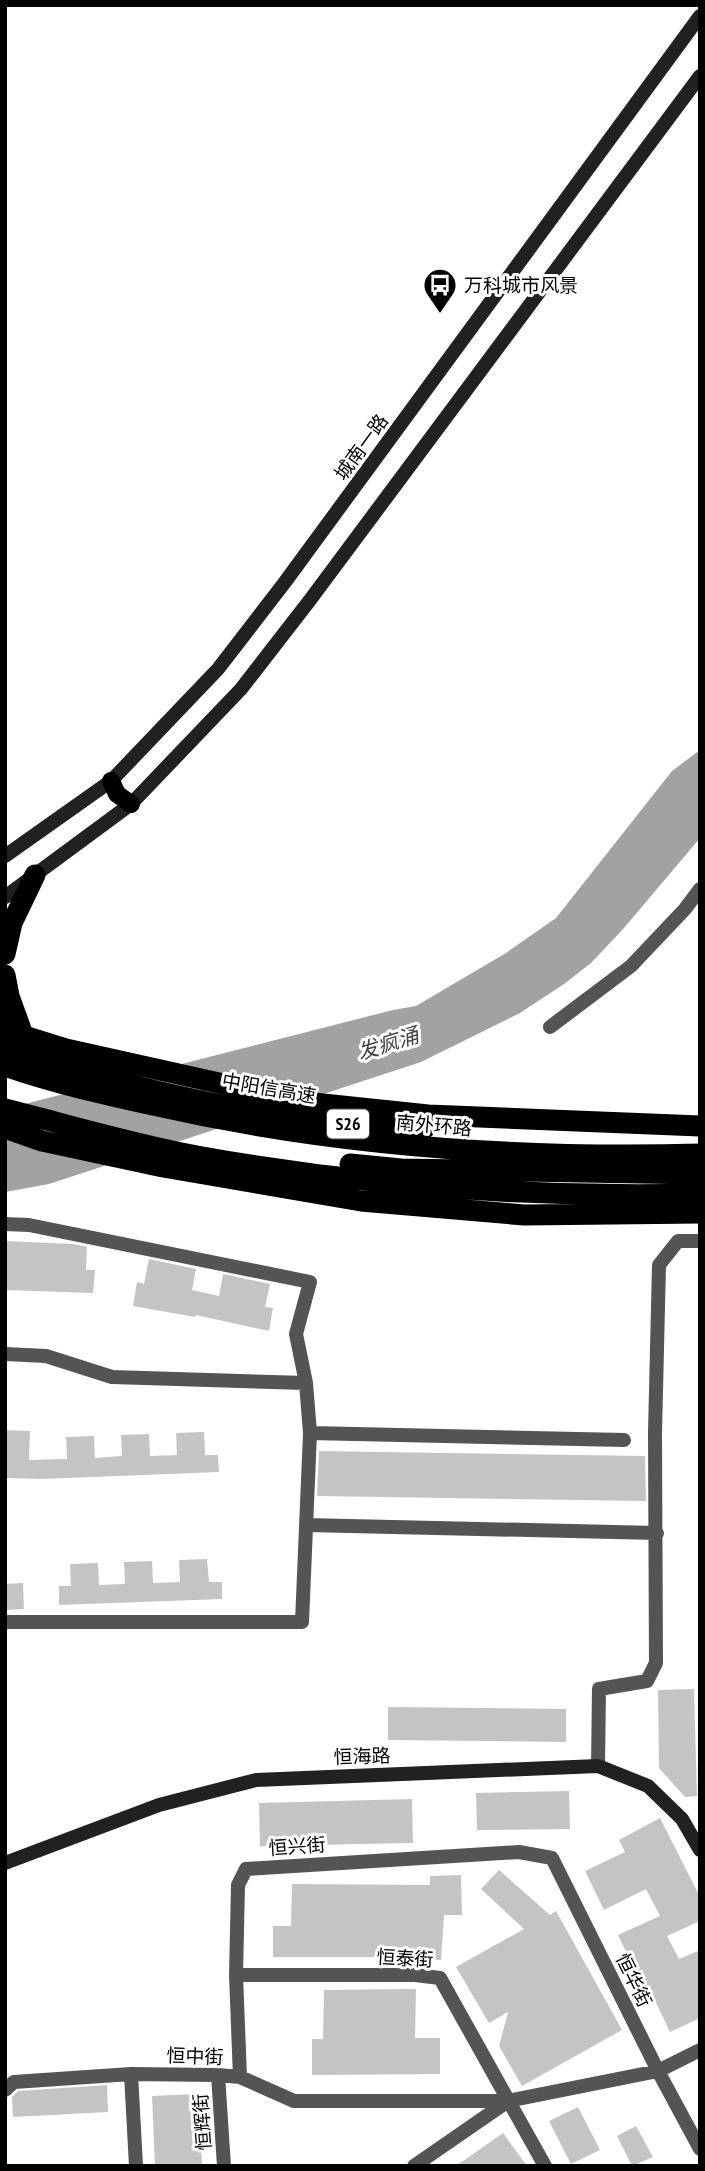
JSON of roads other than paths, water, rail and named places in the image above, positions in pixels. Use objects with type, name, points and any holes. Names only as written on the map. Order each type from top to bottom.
[{"type":"highway","points":[[5,954],[12,923],[35,875]]},
{"type":"highway","points":[[5,975],[11,1034],[182,1076],[304,1102],[428,1115],[700,1126]]},
{"type":"highway","name":"中阳信高速","points":[[5,1049],[86,1074],[256,1111],[350,1124],[583,1136],[700,1135]]},
{"type":"highway","name":"南外环路","points":[[5,1066],[52,1082],[219,1120],[338,1140],[492,1153],[693,1154]]},
{"type":"highway","name":"S26","points":[[5,1097],[64,1114],[243,1154],[401,1169],[700,1174]]},
{"type":"highway","points":[[5,1109],[195,1155],[318,1174],[434,1188],[697,1201]]},
{"type":"highway","points":[[5,1128],[42,1141],[361,1201],[524,1215],[697,1201]]},
{"type":"main road","name":"城南一路","points":[[5,856],[111,781],[218,669],[285,582],[700,16]]},
{"type":"main road","points":[[5,897],[131,804],[241,689],[700,76]]},
{"type":"main road","points":[[111,781],[117,794],[131,804]]},
{"type":"main road","name":"恒海路","points":[[5,1863],[159,1805],[256,1780],[598,1766],[648,1786],[682,1819],[700,1850]]},
{"type":"street","points":[[550,1027],[631,966],[685,909],[700,889]]},
{"type":"street","points":[[5,1224],[29,1225],[310,1282],[296,1334],[306,1383],[310,1433],[302,1622],[5,1622]]},
{"type":"street","points":[[598,1766],[599,1689],[647,1681],[656,1663],[655,1433],[659,1265],[678,1241],[700,1241]]},
{"type":"street","points":[[5,1354],[46,1356],[112,1377],[306,1383]]},
{"type":"street","points":[[310,1433],[624,1440]]},
{"type":"street","points":[[307,1525],[657,1533]]},
{"type":"street","name":"恒兴街","points":[[240,2077],[236,1975],[238,1885],[246,1869],[519,1852]]},
{"type":"street","name":"恒华街","points":[[519,1852],[552,1858],[700,2149]]},
{"type":"street","name":"恒泰街","points":[[236,1975],[415,1975],[440,1978],[545,2166]]},
{"type":"street","name":"恒中街","points":[[5,2090],[14,2082],[131,2074],[218,2075],[240,2077],[294,2101],[508,2101],[658,2071],[700,2050]]},
{"type":"street","points":[[131,2074],[136,2166]]},
{"type":"street","name":"恒辉街","points":[[218,2075],[224,2166]]},
{"type":"street","name":"恒中街","points":[[414,2166],[508,2101]]},
{"type":"water","name":"发疯涌","points":[[700,750],[700,838],[591,963],[520,1013],[421,1062],[49,1184],[5,1192],[5,1109],[416,1006],[506,953],[556,918],[672,771]]},
{"type":"place","name":"万科城市风景","points":[[440,315]]}]
